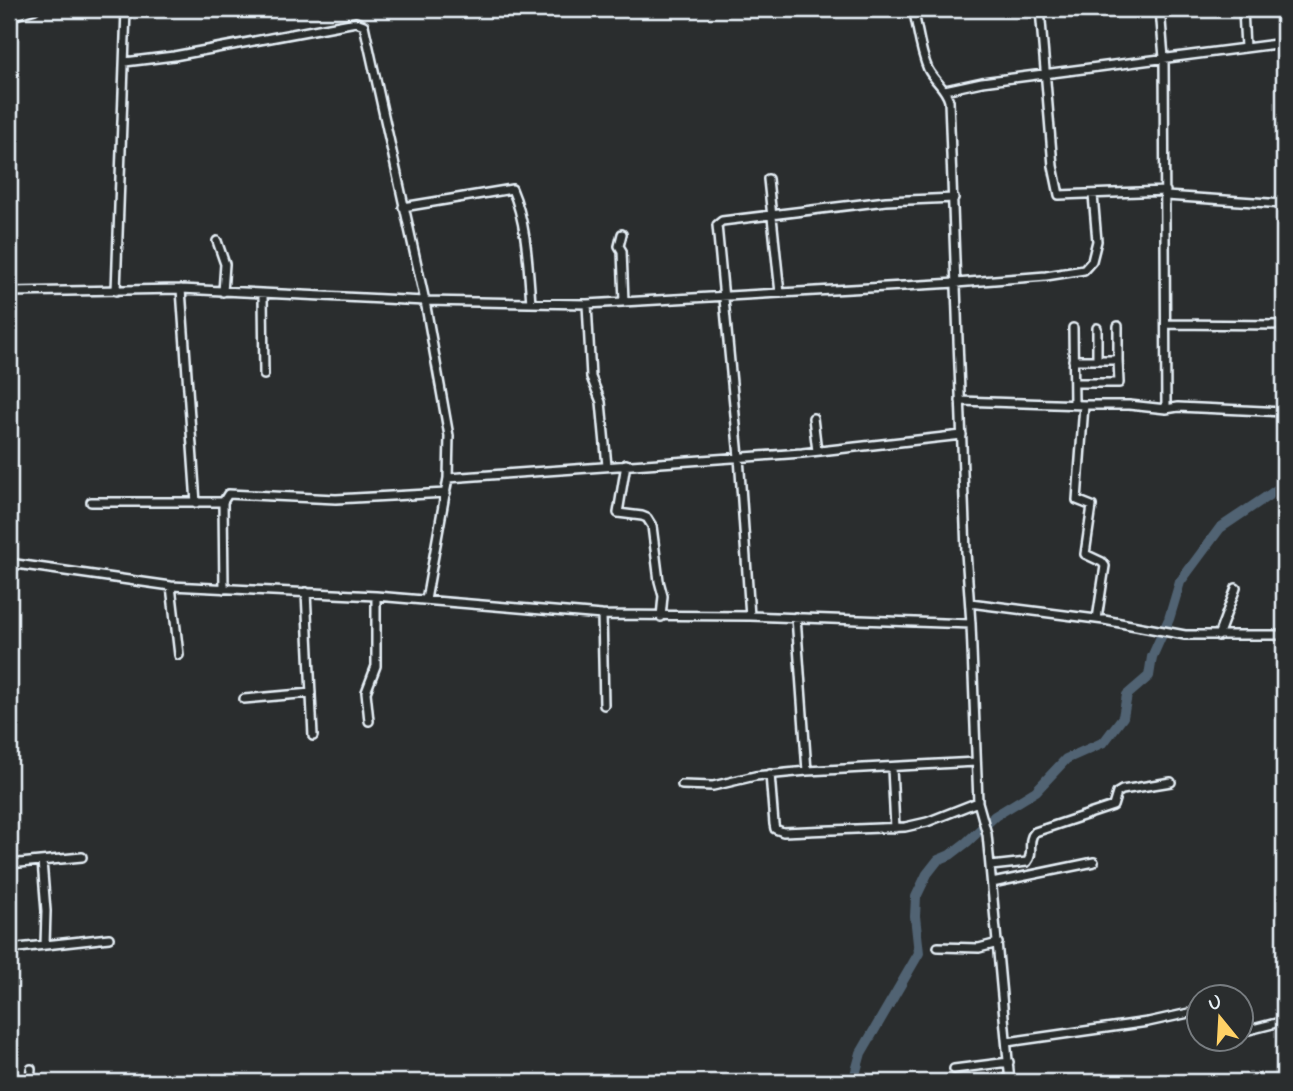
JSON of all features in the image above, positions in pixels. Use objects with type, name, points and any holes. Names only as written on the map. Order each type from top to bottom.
[{"type":"street","points":[[9,18],[35,9]]},
{"type":"street","points":[[116,290],[126,9]]},
{"type":"street","points":[[913,9],[927,65],[945,90],[949,102],[978,802],[988,834],[1010,1082]]},
{"type":"street","points":[[1040,9],[1059,195],[1166,193],[1284,204]]},
{"type":"street","points":[[1160,9],[1164,58],[1166,410]]},
{"type":"street","points":[[1243,9],[1245,48]]},
{"type":"street","points":[[125,62],[174,56],[360,22],[365,28],[425,301],[449,436],[446,493],[426,600]]},
{"type":"street","points":[[945,90],[982,82],[1284,43]]},
{"type":"street","points":[[768,179],[780,293]]},
{"type":"street","points":[[403,207],[512,190],[525,244],[530,303]]},
{"type":"street","points":[[9,292],[181,289],[425,301],[587,304],[956,283],[1084,270],[1092,261],[1096,247],[1093,195]]},
{"type":"street","points":[[750,616],[718,223],[886,201],[954,198]]},
{"type":"street","points":[[622,234],[619,246],[622,251],[624,302]]},
{"type":"street","points":[[217,241],[226,264],[223,292]]},
{"type":"street","points":[[181,289],[196,503]]},
{"type":"street","points":[[263,295],[264,375]]},
{"type":"street","points":[[587,304],[591,377],[601,402],[607,466]]},
{"type":"street","points":[[1167,324],[1284,325]]},
{"type":"street","points":[[1074,383],[1119,383],[1118,327]]},
{"type":"street","points":[[1073,328],[1074,404]]},
{"type":"street","points":[[1097,328],[1097,360]]},
{"type":"street","points":[[1073,360],[1118,360]]},
{"type":"street","points":[[960,401],[1284,412]]},
{"type":"street","points":[[1084,405],[1077,500],[1090,504],[1093,510],[1085,554],[1105,566],[1097,619]]},
{"type":"street","points":[[813,418],[817,451]]},
{"type":"street","points":[[448,478],[817,451],[961,435]]},
{"type":"street","points":[[626,464],[618,513],[642,516],[652,526],[659,581],[663,592],[661,617]]},
{"type":"street","points":[[224,589],[225,495],[346,499],[446,493]]},
{"type":"street","points":[[91,502],[223,502]]},
{"type":"street","points":[[9,563],[172,586],[376,596],[602,615],[796,617],[971,624]]},
{"type":"street","points":[[172,586],[178,655]]},
{"type":"street","points":[[1218,636],[1236,588]]},
{"type":"street","points":[[306,592],[313,736]]},
{"type":"street","points":[[369,721],[366,692],[376,666],[376,596]]},
{"type":"street","points":[[970,603],[1097,619],[1171,633],[1218,636],[1284,635]]},
{"type":"street","points":[[602,615],[604,705]]},
{"type":"street","points":[[796,617],[807,771]]},
{"type":"street","points":[[244,699],[311,693]]},
{"type":"street","points":[[682,785],[724,784],[771,774],[807,771],[976,762]]},
{"type":"street","points":[[892,768],[895,828]]},
{"type":"street","points":[[771,774],[774,824],[778,831],[895,828],[927,822],[978,802]]},
{"type":"street","points":[[991,866],[1027,862],[1031,857],[1030,838],[1035,832],[1113,806],[1117,793],[1122,790],[1171,782]]},
{"type":"street","points":[[9,864],[82,857]]},
{"type":"street","points":[[42,862],[46,911],[45,945]]},
{"type":"street","points":[[992,883],[1094,862]]},
{"type":"street","points":[[9,949],[109,937]]},
{"type":"street","points":[[938,947],[979,948],[998,943]]},
{"type":"street","points":[[1007,1042],[1184,1014]]},
{"type":"street","points":[[1254,1029],[1284,1021]]},
{"type":"street","points":[[954,1069],[1009,1062]]},
{"type":"street","points":[[30,1082],[31,1069]]},
{"type":"waterway","points":[[853,1082],[861,1053],[919,953],[916,897],[927,874],[938,860],[967,842],[995,816],[1036,791],[1066,759],[1104,742],[1123,717],[1127,695],[1149,676],[1152,657],[1169,619],[1180,582],[1220,528],[1284,485]]}]
